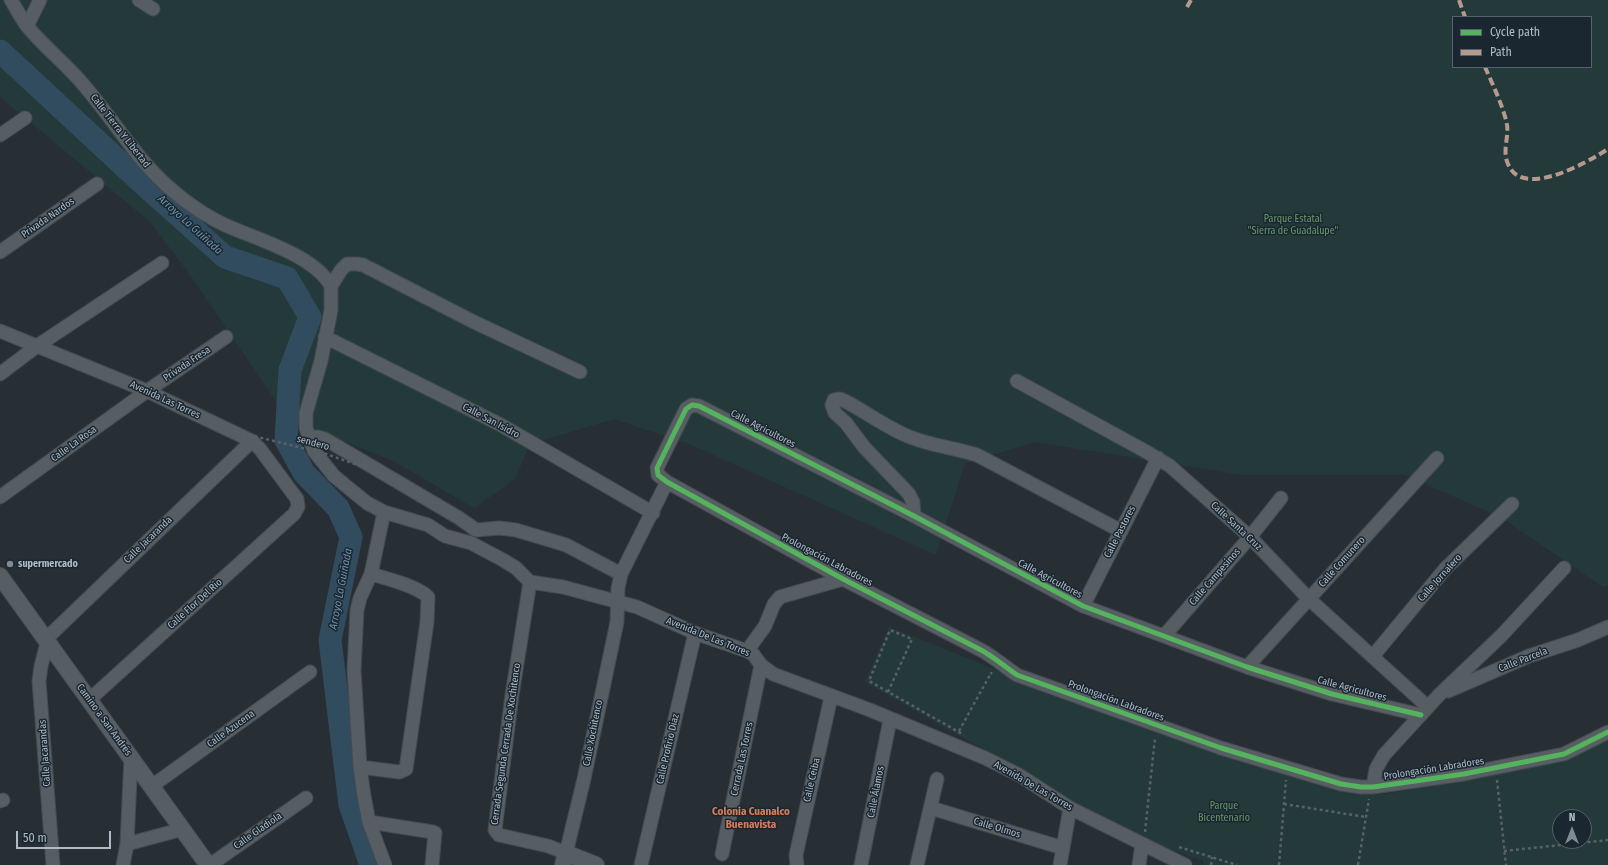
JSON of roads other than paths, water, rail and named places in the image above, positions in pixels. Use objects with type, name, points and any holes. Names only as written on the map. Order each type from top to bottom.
[{"type":"street","name":"Calle Tierra Y Libertad","points":[[11,0],[27,26],[83,84],[146,165],[182,198],[204,214],[224,225],[267,242],[304,261],[321,273],[331,286]]},
{"type":"street","points":[[27,26],[40,0]]},
{"type":"street","points":[[139,0],[152,9]]},
{"type":"street","points":[[0,135],[25,118]]},
{"type":"street","name":"Privada Nardos","points":[[0,252],[97,184]]},
{"type":"street","points":[[0,374],[37,346],[162,263]]},
{"type":"street","points":[[530,582],[516,568],[470,543],[445,536],[428,526],[384,512],[367,502],[334,476],[314,451],[306,428],[306,414],[321,361],[331,310],[331,286],[344,266],[351,263],[363,265],[472,321],[580,372]]},
{"type":"street","name":"Avenida Las Torres","points":[[0,331],[147,390],[252,441],[260,449],[297,499],[298,507]]},
{"type":"street","name":"Privada Fresa","points":[[147,390],[226,337]]},
{"type":"street","name":"Calle San Isidro","points":[[325,337],[501,426],[653,513]]},
{"type":"street","name":"Calle Santa Cruz","points":[[1017,381],[1170,466],[1250,537],[1309,599],[1372,656],[1425,711]]},
{"type":"street","name":"Calle La Rosa","points":[[0,497],[147,390]]},
{"type":"street","points":[[914,516],[913,502],[909,494],[872,457],[846,423],[835,413],[832,405],[834,400],[840,399],[845,401],[908,436],[928,444],[957,448],[976,455],[1121,531]]},
{"type":"street","name":"Prolongación Labradores","points":[[692,405],[686,410],[657,468],[657,473],[659,476],[667,482],[843,579],[981,650],[1017,675],[1221,748],[1341,784],[1361,787],[1371,793],[1564,754],[1608,732]]},
{"type":"street","name":"Calle Agricultores","points":[[692,405],[699,406],[914,516],[1083,606],[1247,667],[1332,694],[1425,711]]},
{"type":"street","points":[[309,438],[318,437],[325,439],[476,530],[499,528],[516,530],[566,545],[621,574]]},
{"type":"street","name":"Calle Jacaranda","points":[[47,641],[52,632],[252,441]]},
{"type":"street","name":"Calle Pastores","points":[[1083,606],[1158,458]]},
{"type":"street","name":"Calle Comunero","points":[[1247,667],[1437,458]]},
{"type":"street","name":"Calle Xochitenco","points":[[565,859],[584,779],[617,622],[618,588],[621,574],[653,513],[667,482]]},
{"type":"street","name":"Calle Campesinos","points":[[1164,636],[1250,537],[1281,498]]},
{"type":"street","name":"Calle Jornalero","points":[[1372,656],[1445,569],[1512,504]]},
{"type":"street","name":"Calle Flor Del Río","points":[[89,700],[294,514],[298,507]]},
{"type":"street","points":[[384,512],[370,574],[360,598],[354,642],[360,767],[369,822],[385,865]]},
{"type":"street","points":[[470,543],[476,530]]},
{"type":"street","points":[[1371,793],[1376,769],[1384,755],[1439,695],[1501,636],[1564,568]]},
{"type":"street","points":[[360,767],[399,772],[406,769],[427,622],[428,597],[423,593],[402,584],[370,574]]},
{"type":"street","name":"Camino a San Andrés","points":[[0,576],[209,865]]},
{"type":"street","points":[[747,651],[764,626],[774,604],[780,597],[843,579]]},
{"type":"street","name":"Avenida De Las Torres","points":[[530,582],[563,587],[637,607],[695,633],[747,651],[752,654],[761,665],[773,674],[831,697],[870,710],[890,720],[985,758],[1019,775],[1070,808],[1143,840],[1185,865]]},
{"type":"street","name":"Cerrada Segunda Cerrada De Xochitenco","points":[[530,582],[512,695],[495,830],[499,835],[548,846],[565,859]]},
{"type":"street","name":"Calle Parcela","points":[[1439,695],[1529,656],[1578,640],[1608,627]]},
{"type":"street","name":"Calle Profirio Díaz","points":[[641,865],[695,633]]},
{"type":"street","name":"Calle Jacarandas","points":[[47,641],[39,681],[53,865]]},
{"type":"street","name":"Cerrada Las Torres","points":[[722,854],[761,665]]},
{"type":"street","name":"Calle Azucena","points":[[152,786],[310,672]]},
{"type":"street","name":"Calle Ceiba","points":[[796,864],[796,855],[831,697]]},
{"type":"street","name":"Calle Álamos","points":[[861,865],[890,720]]},
{"type":"street","points":[[123,865],[127,844],[131,757]]},
{"type":"street","points":[[917,865],[937,779]]},
{"type":"street","name":"Calle Gladiola","points":[[209,865],[306,798]]},
{"type":"street","name":"Calle Olmos","points":[[931,808],[1063,848]]},
{"type":"street","points":[[1060,865],[1070,808]]},
{"type":"street","points":[[369,822],[435,833],[432,865]]},
{"type":"street","points":[[127,844],[183,829]]},
{"type":"street","points":[[1139,865],[1143,840]]},
{"type":"street","points":[[565,859],[596,865]]},
{"type":"waterway","name":"Arroyo La Guiñada","points":[[0,51],[140,181],[225,257],[287,278],[310,317],[290,370],[286,440],[304,473],[338,508],[351,537],[330,640],[350,805],[371,865]]},
{"type":"place","name":"supermercado","points":[[10,564]]},
{"type":"district","name":"Colonia Cuanalco Buenavista","points":[[751,818]]},
{"type":"park label","name":"Parque Estatal \"Sierra de Guadalupe\"","points":[[1293,224]]},
{"type":"park label","name":"Parque Bicentenario","points":[[1224,812]]}]
